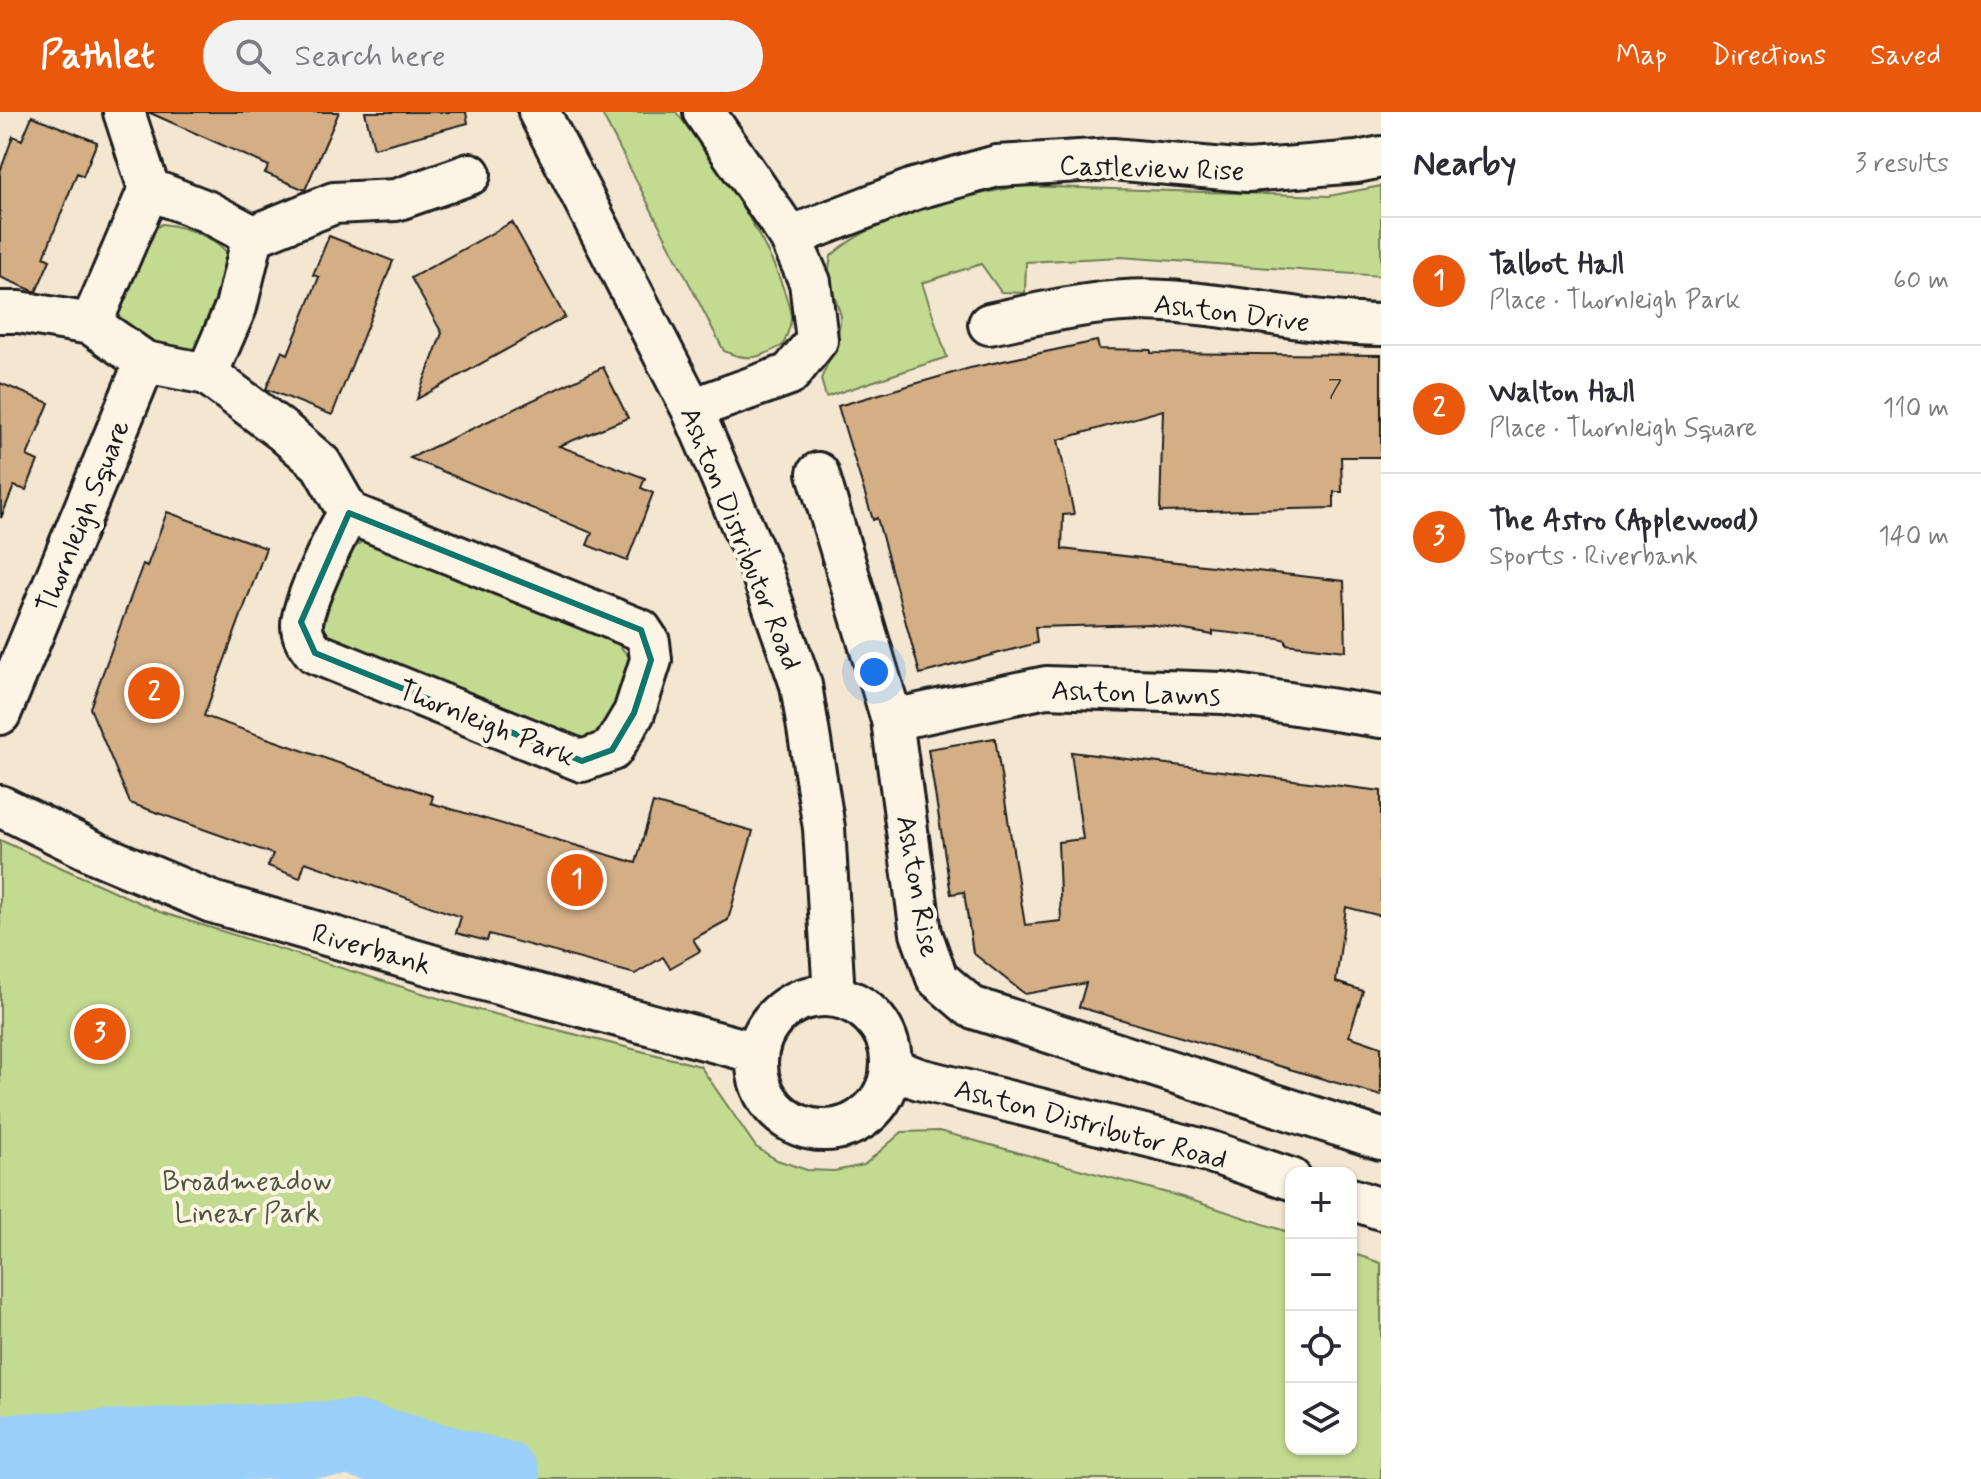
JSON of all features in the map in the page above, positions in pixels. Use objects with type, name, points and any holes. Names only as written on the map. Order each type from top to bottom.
[{"type":"street","points":[[91,324],[149,189],[124,112]]},
{"type":"street","name":"Ashton Distributor Road","points":[[539,112],[692,409],[758,562],[801,685],[824,828],[834,996]]},
{"type":"street","points":[[692,409],[790,374],[817,340],[810,282],[790,237],[704,112]]},
{"type":"street","name":"Castleview Rise","points":[[790,237],[914,189],[997,166],[1112,159],[1248,171],[1357,162],[1381,157]]},
{"type":"street","points":[[253,236],[334,203],[396,200],[470,174]]},
{"type":"street","points":[[149,189],[206,211],[253,236]]},
{"type":"street","points":[[207,374],[236,307],[253,236]]},
{"type":"street","name":"Ashton Drive","points":[[989,324],[1082,305],[1164,301],[1290,319],[1381,325]]},
{"type":"street","points":[[0,312],[19,312],[91,324],[145,362],[207,374],[321,464],[349,513]]},
{"type":"street","name":"Thornleigh Square","points":[[0,714],[145,362]]},
{"type":"street","name":"Ashton Rise","points":[[818,473],[892,720],[921,933],[937,978],[971,1007],[1381,1139]]},
{"type":"street","name":"Thornleigh Park","points":[[349,513],[641,630],[649,642],[651,660],[634,713],[612,750],[582,761],[315,653],[304,638],[301,622],[338,530],[349,513]]},
{"type":"street","name":"Ashton Lawns","points":[[892,720],[1046,687],[1223,693],[1381,717]]},
{"type":"street","name":"Riverbank","points":[[0,806],[98,854],[212,902],[476,978],[757,1053]]},
{"type":"street","points":[[834,996],[853,1002],[870,1013],[887,1039],[892,1069],[886,1090],[874,1108],[857,1122],[837,1129],[816,1130],[795,1124],[777,1112],[764,1095],[757,1074],[757,1053],[763,1032],[793,1003],[813,997],[834,996]]},
{"type":"street","name":"Ashton Distributor Road","points":[[892,1069],[919,1079],[1208,1151],[1285,1177]]},
{"type":"street","points":[[1357,1201],[1381,1209]]},
{"type":"highlighted area","points":[[349,513],[641,630],[651,660],[634,713],[612,750],[582,761],[315,653],[301,622]]},
{"type":"green space","points":[[601,112],[676,112],[727,182],[774,265],[791,316],[783,345],[754,357],[740,357],[724,351]]},
{"type":"green space","points":[[1020,186],[1329,196],[1381,186],[1381,276],[1121,257],[1026,262],[1025,293],[1001,292],[981,264],[922,283],[947,357],[826,397],[821,379],[837,341],[841,316],[828,275],[831,256],[871,229],[895,219],[946,202]]},
{"type":"green space","points":[[162,224],[204,236],[224,249],[230,257],[232,266],[195,352],[169,354],[116,319],[153,230]]},
{"type":"green space","points":[[367,538],[616,642],[633,661],[604,739],[586,747],[325,637],[323,628],[343,566],[349,555]]},
{"type":"green space","name":"Broadmeadow Linear Park","points":[[0,840],[160,912],[467,1007],[700,1066],[756,1147],[777,1160],[807,1170],[834,1171],[864,1165],[902,1132],[939,1131],[1182,1197],[1285,1231],[1285,1455],[1357,1455],[1357,1255],[1381,1263],[1381,1479],[503,1479],[353,1438],[0,1452]]},
{"type":"building","points":[[148,112],[339,112],[305,190],[265,173],[269,166]]},
{"type":"building","points":[[365,112],[466,112],[468,123],[374,148]]},
{"type":"building","points":[[32,116],[97,142],[83,176],[77,173],[44,257],[50,260],[36,292],[0,277],[0,172],[13,136],[22,140]]},
{"type":"building","points":[[512,222],[565,317],[417,399],[442,333],[411,278]]},
{"type":"building","points":[[329,236],[393,261],[332,415],[266,389],[282,351],[288,354],[319,277],[313,275]]},
{"type":"building","points":[[1097,341],[1099,349],[1151,350],[1151,353],[1381,355],[1381,457],[1341,457],[1342,492],[1334,492],[1334,508],[1160,512],[1163,410],[1058,440],[1074,514],[1063,515],[1062,549],[1344,581],[1346,651],[1286,644],[1286,640],[1278,638],[1213,631],[1213,635],[1150,624],[1035,627],[1037,643],[920,674],[877,518],[873,520],[838,406],[970,368]]},
{"type":"building","points":[[603,367],[628,418],[559,446],[645,478],[641,488],[653,493],[627,561],[587,545],[592,533],[410,458]]},
{"type":"building","points":[[0,383],[49,403],[27,456],[38,461],[26,490],[14,486],[1,518]]},
{"type":"building","points":[[167,512],[266,548],[204,716],[433,796],[431,803],[636,863],[653,803],[753,831],[728,920],[693,939],[700,951],[670,968],[663,957],[635,974],[489,934],[487,941],[456,933],[461,917],[305,862],[300,878],[268,866],[273,854],[130,803],[90,708],[143,564],[147,566]]},
{"type":"building","points":[[995,738],[1025,925],[1061,921],[1058,842],[1083,839],[1071,752],[1381,791],[1381,916],[1346,907],[1336,982],[1363,991],[1349,1036],[1381,1047],[1381,1096],[1079,1007],[1086,983],[1025,994],[973,953],[964,892],[951,894],[928,749]]},
{"type":"waterway","points":[[0,1452],[353,1438],[503,1479]]},
{"type":"place","name":"Walton Hall","points":[[154,693]]},
{"type":"place","name":"Talbot Hall","points":[[577,880]]},
{"type":"place","name":"The Astro (Applewood)","points":[[100,1034]]}]
